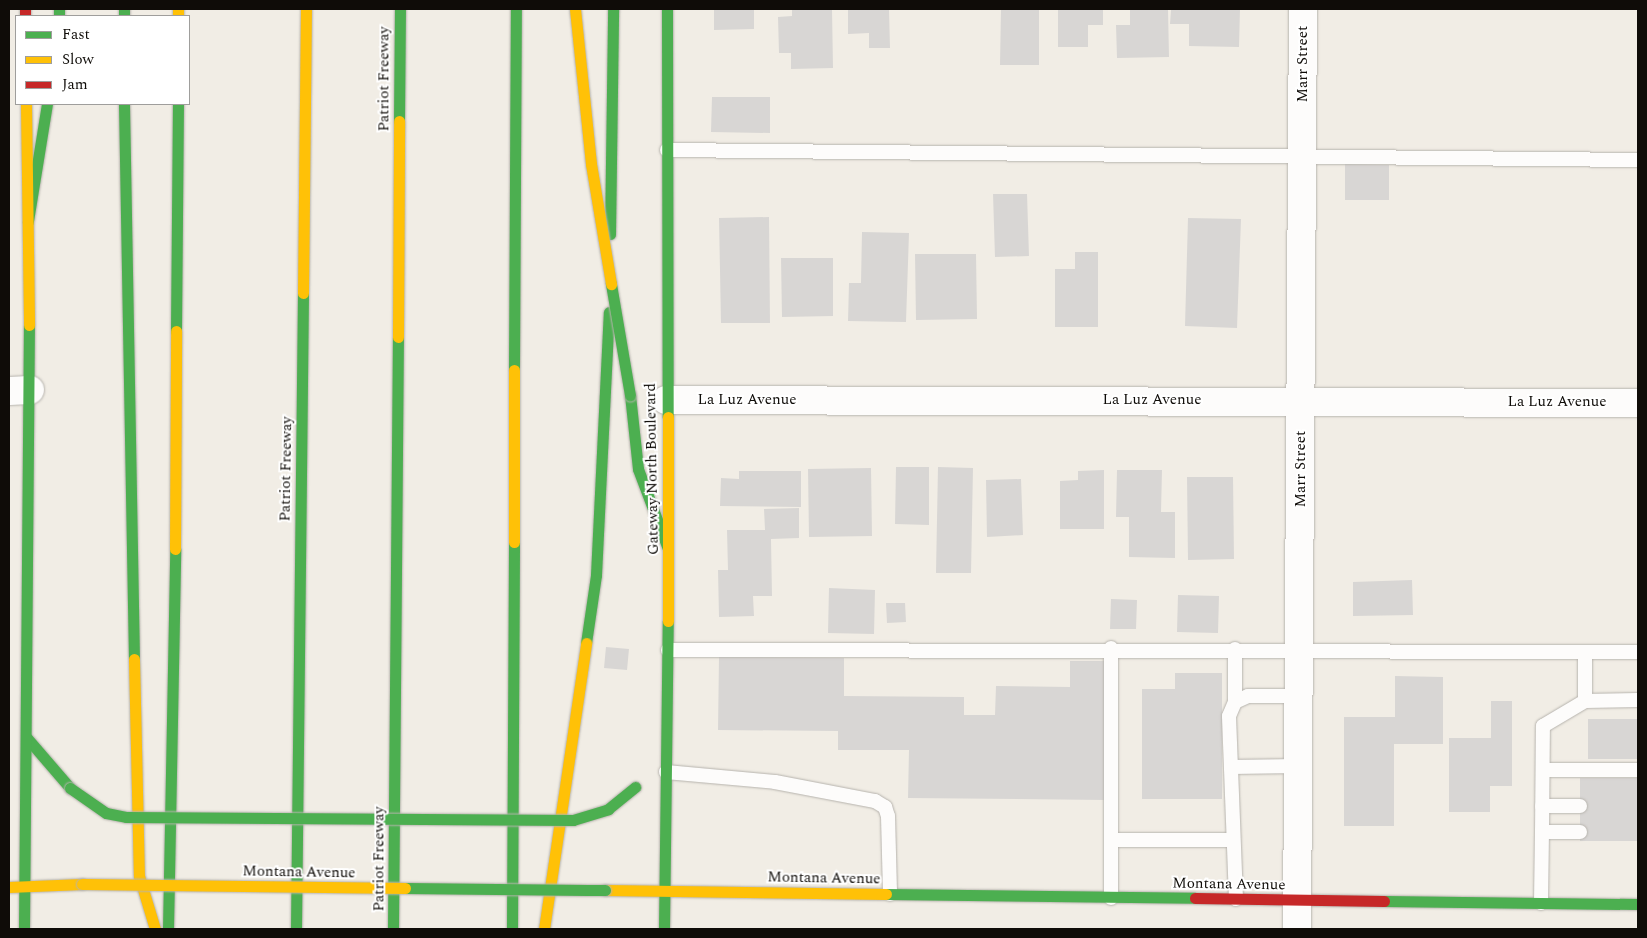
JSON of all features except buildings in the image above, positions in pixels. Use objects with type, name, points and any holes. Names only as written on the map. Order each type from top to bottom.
[{"type":"main road","name":"Patriot Freeway","points":[[296,929],[306,9]]},
{"type":"main road","name":"Patriot Freeway","points":[[393,929],[400,9]]},
{"type":"main road","points":[[512,929],[516,9]]},
{"type":"main road","points":[[575,9],[591,164],[630,395],[638,469],[668,549]]},
{"type":"main road","points":[[544,929],[596,575],[608,389],[613,9]]},
{"type":"main road","name":"Gateway North Boulevard","points":[[660,771],[667,758],[668,650],[666,400],[667,9]]},
{"type":"main road","points":[[24,929],[28,645],[19,391],[28,221],[26,105]]},
{"type":"main road","points":[[28,221],[47,105]]},
{"type":"main road","points":[[124,105],[124,274],[139,876],[155,929]]},
{"type":"main road","points":[[168,929],[173,731],[178,105]]},
{"type":"main road","points":[[27,738],[70,788],[106,813],[126,817],[573,820],[608,809],[639,784]]},
{"type":"main road","points":[[660,771],[664,929]]},
{"type":"main road","name":"Montana Avenue","points":[[9,886],[82,884],[1638,904]]},
{"type":"street","name":"Marr Street","points":[[1297,929],[1302,401],[1303,9]]},
{"type":"street","name":"La Luz Avenue","points":[[666,400],[1638,403]]},
{"type":"lane","points":[[9,142],[26,142]]},
{"type":"lane","points":[[667,150],[1638,160]]},
{"type":"lane","points":[[9,645],[28,645]]},
{"type":"lane","points":[[668,650],[1111,648],[1638,652]]},
{"type":"lane","points":[[1111,648],[1111,898]]},
{"type":"lane","points":[[1234,649],[1235,702],[1229,716],[1236,899]]},
{"type":"lane","points":[[1585,652],[1585,701]]},
{"type":"lane","points":[[1235,702],[1248,696],[1299,696]]},
{"type":"lane","points":[[1541,903],[1543,726],[1585,701],[1638,700]]},
{"type":"lane","points":[[1231,766],[1298,766]]},
{"type":"lane","points":[[1542,770],[1638,770]]},
{"type":"lane","points":[[660,771],[775,782],[875,802],[885,807],[888,816],[890,894]]},
{"type":"lane","points":[[1542,806],[1580,806]]},
{"type":"lane","points":[[1542,832],[1580,832]]},
{"type":"lane","points":[[1111,840],[1233,840]]},
{"type":"traffic: fast","points":[[59,9],[59,15]]},
{"type":"traffic: fast","points":[[124,9],[124,15]]},
{"type":"traffic: fast","points":[[399,121],[400,9]]},
{"type":"traffic: fast","points":[[514,370],[516,9]]},
{"type":"traffic: fast","points":[[610,234],[613,9]]},
{"type":"traffic: fast","points":[[667,9],[668,417]]},
{"type":"traffic: fast","points":[[28,221],[47,105]]},
{"type":"traffic: fast","points":[[124,105],[134,659]]},
{"type":"traffic: fast","points":[[176,331],[178,105]]},
{"type":"traffic: fast","points":[[611,284],[630,395]]},
{"type":"traffic: fast","points":[[296,929],[303,293]]},
{"type":"traffic: fast","points":[[586,643],[596,575],[609,312]]},
{"type":"traffic: fast","points":[[24,929],[29,325]]},
{"type":"traffic: fast","points":[[393,929],[398,337]]},
{"type":"traffic: fast","points":[[630,395],[638,469],[668,549]]},
{"type":"traffic: fast","points":[[512,929],[514,542]]},
{"type":"traffic: fast","points":[[168,929],[175,549]]},
{"type":"traffic: fast","points":[[664,929],[668,621]]},
{"type":"traffic: fast","points":[[27,738],[70,788]]},
{"type":"traffic: fast","points":[[70,788],[106,813],[126,817],[573,820],[608,809],[635,787]]},
{"type":"traffic: fast","points":[[405,888],[605,890]]},
{"type":"traffic: fast","points":[[886,894],[1195,898]]},
{"type":"traffic: fast","points":[[1384,901],[1638,904]]},
{"type":"traffic: slow","points":[[178,9],[178,15]]},
{"type":"traffic: slow","points":[[303,293],[306,9]]},
{"type":"traffic: slow","points":[[575,9],[591,164],[611,284]]},
{"type":"traffic: slow","points":[[26,105],[29,325]]},
{"type":"traffic: slow","points":[[398,337],[399,121]]},
{"type":"traffic: slow","points":[[175,549],[176,331]]},
{"type":"traffic: slow","points":[[514,370],[514,542]]},
{"type":"traffic: slow","points":[[668,417],[668,621]]},
{"type":"traffic: slow","points":[[544,929],[586,643]]},
{"type":"traffic: slow","points":[[134,659],[139,876],[155,929]]},
{"type":"traffic: slow","points":[[9,887],[82,884]]},
{"type":"traffic: slow","points":[[82,884],[405,888]]},
{"type":"traffic: slow","points":[[605,890],[886,894]]},
{"type":"traffic: jam","points":[[25,9],[25,15]]},
{"type":"traffic: jam","points":[[1195,898],[1384,901]]}]
